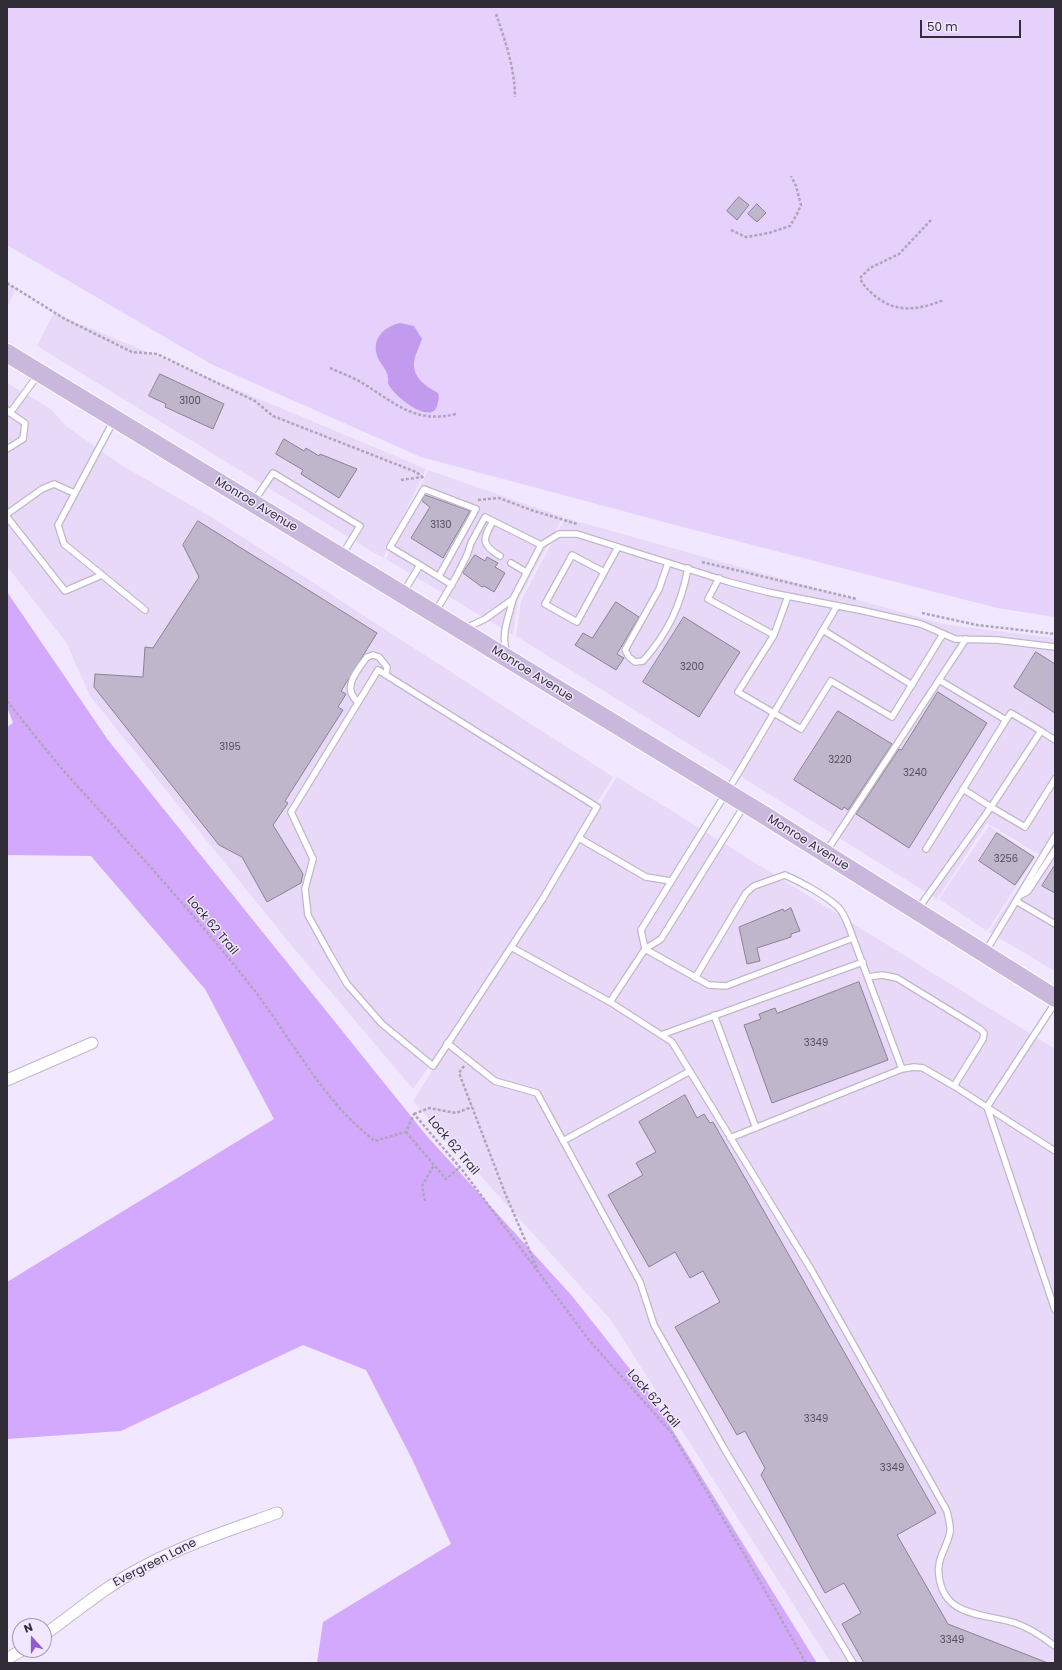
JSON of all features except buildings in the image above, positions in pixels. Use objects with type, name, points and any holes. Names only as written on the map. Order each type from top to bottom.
[{"type":"main road","name":"Monroe Avenue","points":[[7,353],[745,804],[1055,998]]},
{"type":"street","points":[[7,1080],[92,1043]]},
{"type":"street","name":"Evergreen Lane","points":[[52,1629],[93,1598],[139,1569],[190,1544],[277,1513]]},
{"type":"lane","points":[[7,449],[23,439],[25,423],[9,412],[40,372]]},
{"type":"lane","points":[[115,418],[58,525],[64,544],[145,610]]},
{"type":"lane","points":[[253,503],[273,473],[360,526],[341,557]]},
{"type":"lane","points":[[7,514],[42,489],[54,484],[74,493]]},
{"type":"lane","points":[[439,576],[476,509],[424,489],[390,547],[452,585]]},
{"type":"lane","points":[[7,517],[65,590],[102,575]]},
{"type":"lane","points":[[434,614],[452,585],[467,555],[470,543],[485,517],[541,545]]},
{"type":"lane","points":[[493,521],[485,536],[485,542],[490,550],[500,556]]},
{"type":"lane","points":[[510,660],[504,646],[504,631],[512,598],[541,545],[559,534],[577,534],[719,578],[788,596],[921,624],[955,639],[997,640],[1055,647]]},
{"type":"lane","points":[[604,572],[572,555],[545,604],[577,622],[618,547]]},
{"type":"lane","points":[[668,562],[659,589],[625,650],[629,658],[635,662],[643,661],[652,651],[674,616],[682,599],[688,568]]},
{"type":"lane","points":[[511,563],[526,572]]},
{"type":"lane","points":[[402,594],[420,565]]},
{"type":"lane","points":[[719,578],[708,599],[774,635]]},
{"type":"lane","points":[[788,596],[774,635],[738,692],[801,729],[831,681],[892,717],[943,634]]},
{"type":"lane","points":[[461,630],[485,618],[512,598]]},
{"type":"lane","points":[[837,606],[726,793],[641,930],[645,949],[709,985],[726,986],[852,938]]},
{"type":"lane","points":[[823,630],[912,685]]},
{"type":"lane","points":[[825,854],[966,639]]},
{"type":"lane","points":[[358,702],[352,697],[350,688],[351,680],[367,657],[373,655],[383,660],[387,667],[386,675]]},
{"type":"lane","points":[[378,670],[386,675],[597,807],[542,900],[457,1032],[447,1043],[433,1066],[382,1024],[347,984],[308,915],[305,889],[312,859],[291,812],[378,670]]},
{"type":"lane","points":[[939,680],[1006,720]]},
{"type":"lane","points":[[926,849],[1011,714],[1055,740]]},
{"type":"lane","points":[[916,911],[991,807],[1041,731]]},
{"type":"lane","points":[[963,789],[1025,827],[1055,779]]},
{"type":"lane","points":[[610,1002],[645,949],[661,939],[745,804]]},
{"type":"lane","points":[[985,954],[1055,836]]},
{"type":"lane","points":[[579,838],[646,877],[671,880]]},
{"type":"lane","points":[[1018,898],[1028,891],[1055,850]]},
{"type":"lane","points":[[695,978],[746,893],[754,886],[785,875],[799,881],[838,907],[844,916],[863,962],[902,1069]]},
{"type":"lane","points":[[1018,898],[1055,924]]},
{"type":"lane","points":[[511,947],[610,1002],[672,1042],[812,1271],[947,1511],[950,1532],[938,1560],[939,1577],[946,1596],[960,1610],[1015,1623],[1025,1627],[1055,1646]]},
{"type":"lane","points":[[661,1035],[863,962]]},
{"type":"lane","points":[[868,977],[882,975],[897,978],[980,1028],[984,1033],[983,1039],[954,1086]]},
{"type":"lane","points":[[986,1107],[1055,1003]]},
{"type":"lane","points":[[714,1015],[756,1128]]},
{"type":"lane","points":[[447,1043],[495,1081],[537,1093],[640,1282],[654,1325],[725,1450],[853,1663]]},
{"type":"lane","points":[[730,1138],[902,1069],[914,1067],[923,1068],[954,1086],[1055,1151]]},
{"type":"lane","points":[[562,1141],[690,1071]]},
{"type":"lane","points":[[986,1107],[1055,1310]]},
{"type":"path","points":[[496,14],[515,82],[515,97]]},
{"type":"path","points":[[731,230],[746,237],[769,233],[790,226],[800,205],[796,186],[791,176]]},
{"type":"path","points":[[930,220],[899,254],[870,268],[860,278],[870,291],[891,307],[916,308],[931,306],[944,300]]},
{"type":"path","points":[[7,283],[65,319],[132,352],[157,354],[255,401],[273,416],[416,472],[430,483]]},
{"type":"path","points":[[330,368],[362,382],[397,406],[415,414],[433,418],[456,414]]},
{"type":"path","points":[[401,480],[423,477]]},
{"type":"path","points":[[471,498],[478,500],[499,498],[531,510],[583,525]]},
{"type":"path","points":[[696,561],[862,600]]},
{"type":"path","points":[[915,612],[977,625],[1055,634]]},
{"type":"path","points":[[1027,630],[1027,635]]},
{"type":"path","name":"Lock 62 Trail","points":[[7,701],[70,777],[130,843],[251,987],[300,1057],[347,1116],[375,1141],[406,1132],[414,1114],[460,1167],[590,1340],[671,1432],[746,1557],[806,1663]]},
{"type":"path","points":[[469,1060],[459,1073],[505,1193],[539,1272]]},
{"type":"path","points":[[414,1114],[429,1108],[456,1113],[472,1107]]},
{"type":"path","points":[[406,1132],[446,1179],[460,1167]]},
{"type":"path","points":[[425,1201],[422,1186],[434,1165]]},
{"type":"shaded area","points":[[7,7],[1055,7],[1055,617],[997,608],[679,526],[421,457],[213,365],[7,245]]},
{"type":"shaded area","points":[[7,283],[16,288],[7,308]]},
{"type":"shaded area","points":[[54,313],[426,469],[383,558],[37,346]]},
{"type":"shaded area","points":[[400,323],[414,326],[422,339],[414,364],[416,375],[419,379],[438,393],[439,396],[437,406],[433,411],[427,413],[420,411],[396,394],[388,383],[387,373],[378,358],[376,345],[380,335],[389,327]]},
{"type":"shaded area","points":[[7,383],[51,409],[66,426],[118,463],[216,520],[613,777],[471,1007],[413,1089],[292,946],[90,696],[66,642],[7,566]]},
{"type":"shaded area","points":[[428,470],[563,517],[518,600],[513,635],[386,559]]},
{"type":"shaded area","points":[[565,518],[947,625],[1055,638],[1055,971],[989,932],[1040,855],[987,823],[937,899],[516,636],[521,601]]},
{"type":"shaded area","points":[[7,592],[108,740],[426,1135],[572,1296],[652,1397],[817,1663],[317,1663],[323,1622],[451,1544],[412,1459],[366,1370],[303,1345],[121,1431],[7,1439],[7,1282],[274,1119],[205,989],[91,856],[7,855],[7,727],[13,723],[7,707]]},
{"type":"shaded area","points":[[617,777],[1055,1049],[1055,1663],[831,1663],[610,1319],[413,1101]]},
{"type":"shaded area","points":[[989,826],[1036,857],[987,931],[939,899]]}]
